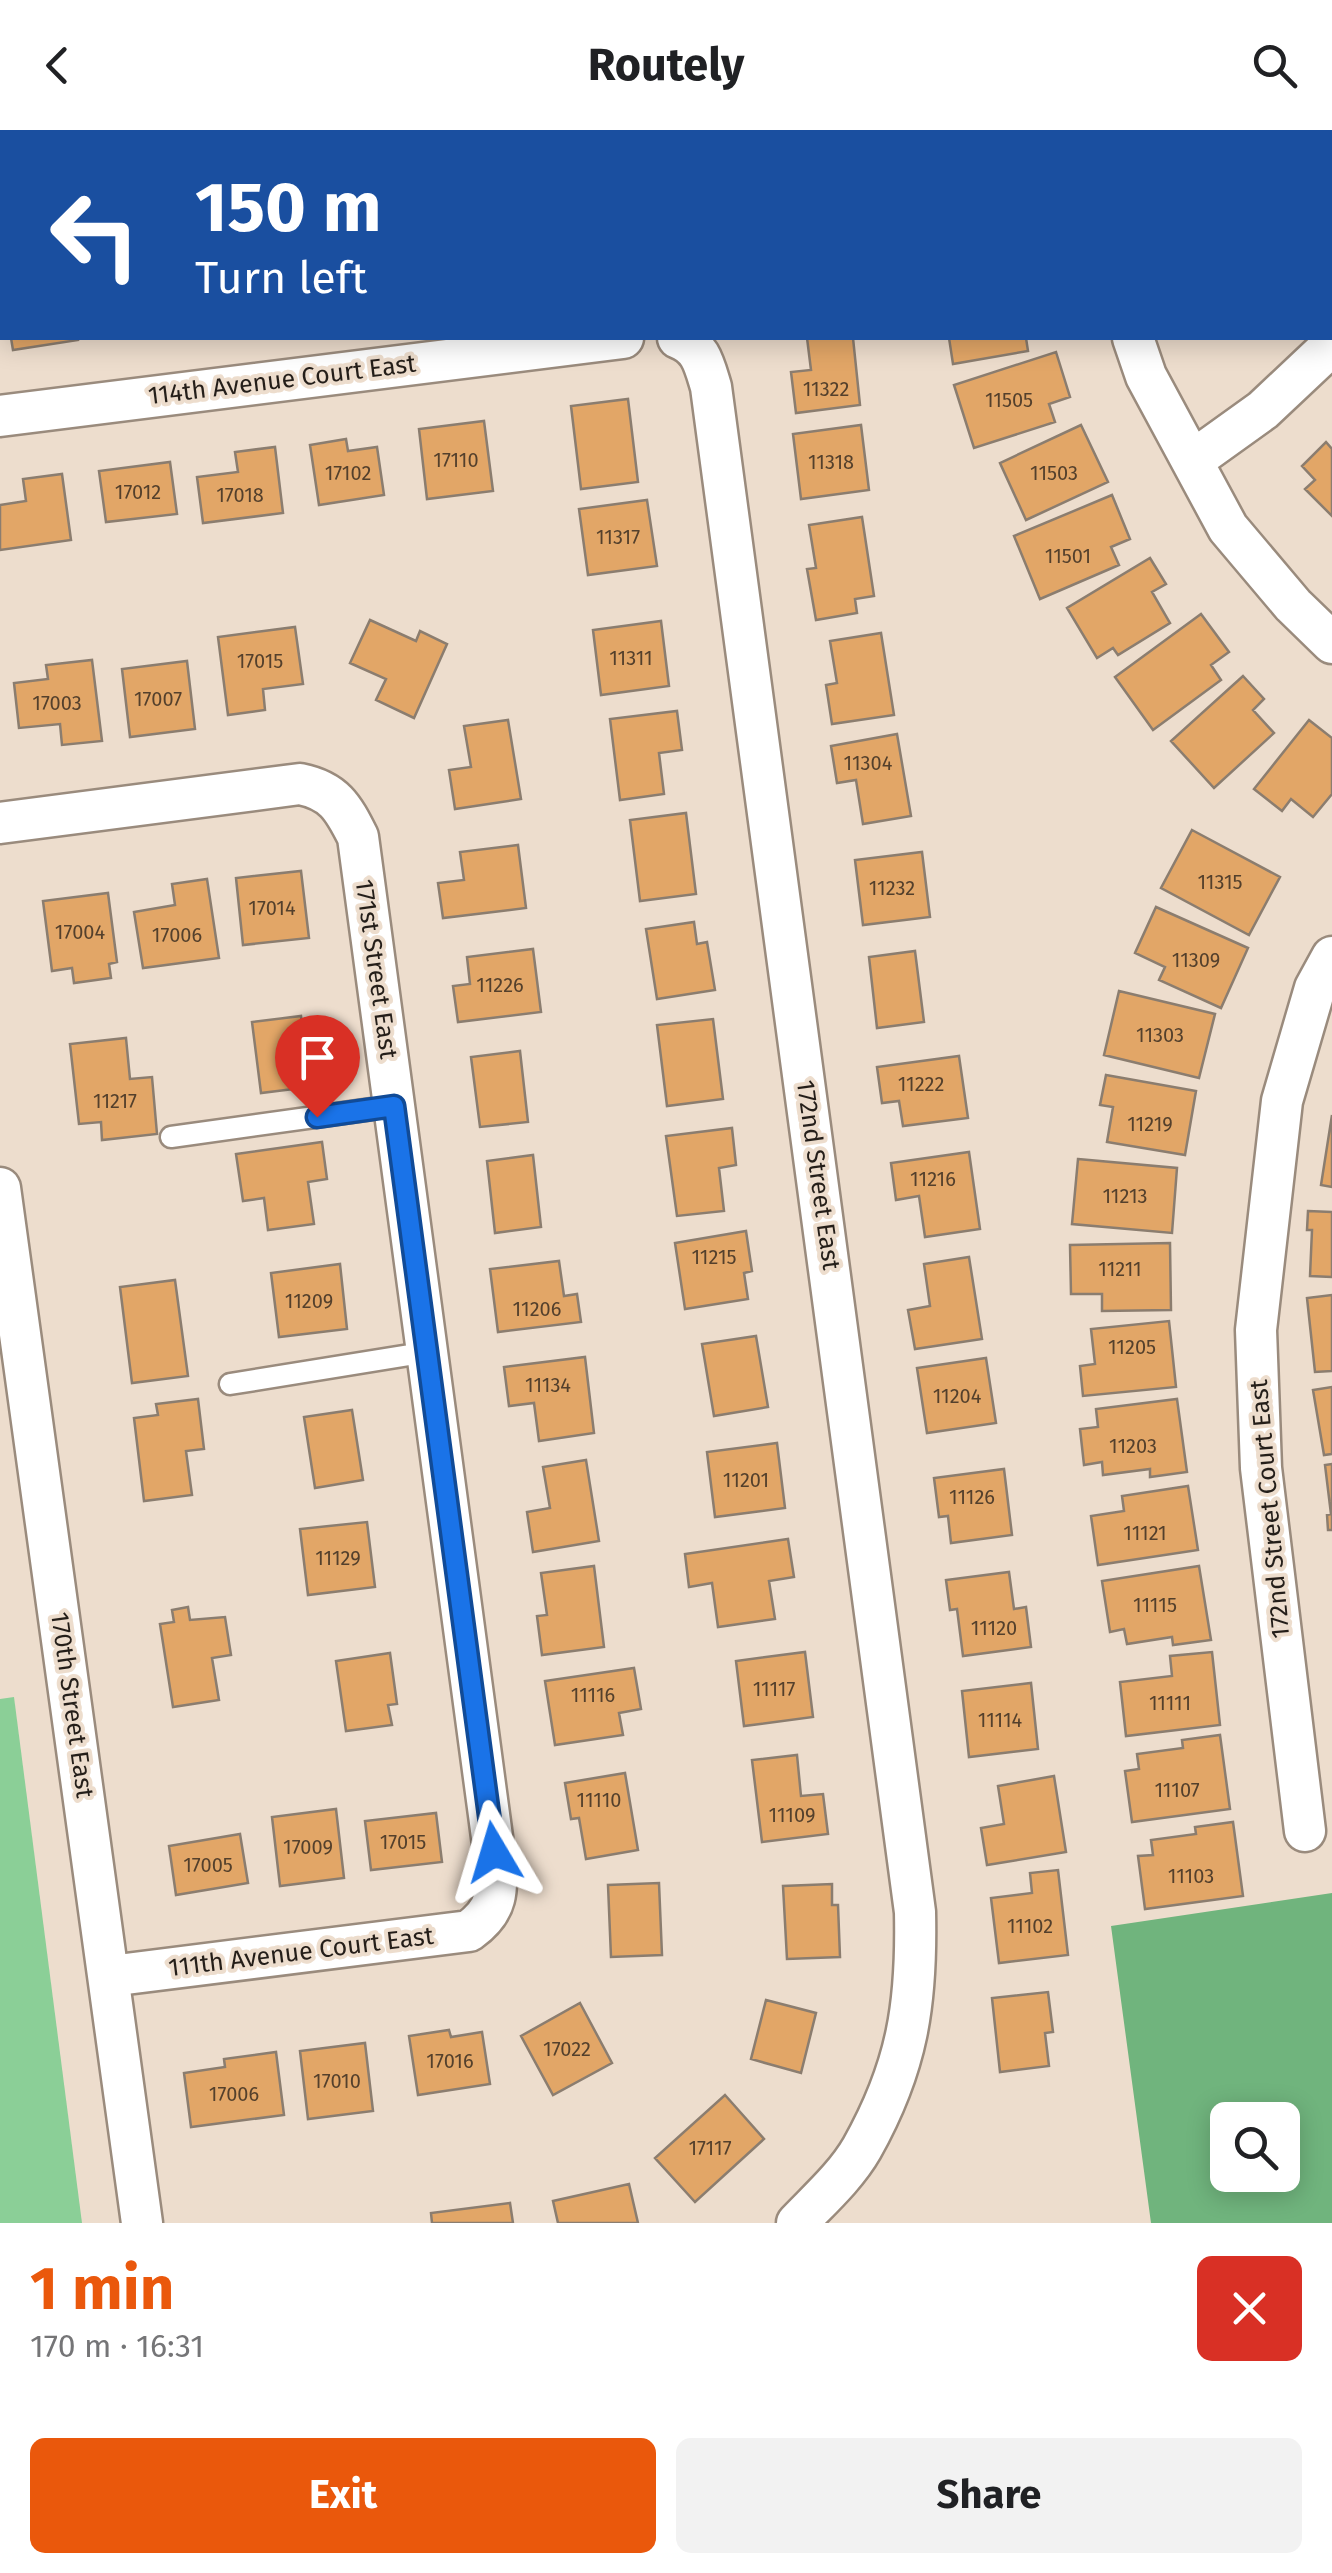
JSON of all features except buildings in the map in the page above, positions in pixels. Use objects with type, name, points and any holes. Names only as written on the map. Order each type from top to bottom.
[{"type":"street","name":"114th Avenue Court East","points":[[0,416],[608,340]]},
{"type":"street","points":[[1134,340],[1146,376],[1228,528],[1292,605],[1332,643]]},
{"type":"street","name":"172nd Street East","points":[[685,341],[701,356],[711,387],[915,1912],[913,2012],[902,2060],[861,2150],[797,2223]]},
{"type":"street","points":[[1192,461],[1263,410],[1332,346]]},
{"type":"street","name":"171st Street East","points":[[0,824],[300,784],[336,797],[358,837],[494,1852],[498,1891],[487,1918]]},
{"type":"street","name":"172nd Street Court East","points":[[1305,1831],[1261,1468],[1256,1330],[1282,1102],[1315,988],[1332,957]]},
{"type":"street","name":"170th Street East","points":[[0,1188],[142,2223]]},
{"type":"street","name":"111th Avenue Court East","points":[[110,1976],[450,1934],[469,1931],[487,1918]]},
{"type":"lane","points":[[172,1137],[394,1106]]},
{"type":"lane","points":[[230,1384],[428,1352]]},
{"type":"green space","points":[[14,1697],[82,2223],[0,2223],[0,1699]]},
{"type":"green space","points":[[1332,1893],[1332,2223],[1151,2223],[1111,1926]]},
{"type":"route","points":[[317,1117],[394,1106],[494,1852]]}]
